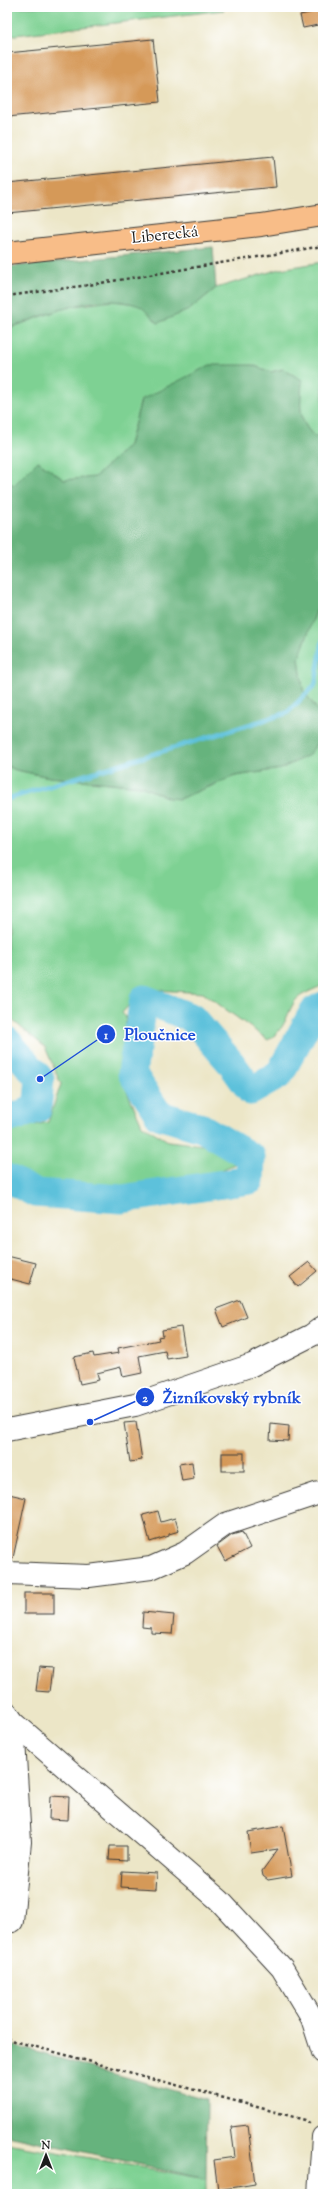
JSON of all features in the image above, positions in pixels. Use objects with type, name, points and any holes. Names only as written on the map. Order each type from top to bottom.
[{"type":"main road","name":"Liberecká","points":[[7,253],[261,225],[323,215]]},
{"type":"street","points":[[7,1430],[135,1405],[252,1365],[312,1335],[323,1327]]},
{"type":"street","points":[[7,1573],[88,1576],[151,1568],[185,1553],[226,1524],[319,1493]]},
{"type":"street","points":[[9,1920],[20,1842],[10,1718]]},
{"type":"street","points":[[10,1718],[219,1900],[282,1968],[312,2018],[323,2052]]},
{"type":"street","points":[[319,2194],[321,2139]]},
{"type":"path","points":[[7,296],[89,285],[323,246]]},
{"type":"path","points":[[7,2009],[9,1920]]},
{"type":"path","points":[[7,2040],[305,2120],[321,2139]]},
{"type":"green space","points":[[7,7],[223,7],[224,10],[7,36]]},
{"type":"green space","points":[[213,247],[216,288],[189,310],[158,323],[145,310],[137,305],[105,301],[72,306],[10,328],[7,347],[7,267]]},
{"type":"green space","points":[[323,262],[323,435],[315,437],[302,418],[300,404],[301,380],[283,369],[271,372],[252,365],[141,400],[129,445],[95,478],[64,480],[38,461],[14,485],[7,482],[7,347],[10,328],[67,307],[112,301],[189,310],[216,288],[280,269]]},
{"type":"green space","points":[[210,365],[252,365],[271,372],[283,369],[302,380],[302,418],[315,437],[323,435],[323,601],[319,603],[299,658],[303,690],[321,715],[319,740],[309,755],[281,769],[235,776],[179,799],[169,798],[141,786],[50,777],[16,770],[7,766],[7,482],[14,485],[38,461],[64,480],[95,477],[129,445],[141,400]]},
{"type":"green space","points":[[323,601],[323,985],[297,998],[282,1027],[268,1040],[203,993],[143,989],[122,1013],[126,1017],[122,1080],[142,1125],[168,1141],[211,1146],[239,1162],[206,1177],[66,1193],[7,1165],[7,1131],[48,1122],[61,1084],[45,1047],[12,1020],[7,1014],[7,766],[16,770],[50,777],[141,786],[169,798],[209,787],[235,776],[281,769],[321,715],[303,690],[299,658],[319,603]]},
{"type":"green space","points":[[8,2044],[207,2100],[206,2179],[7,2135]]},
{"type":"green space","points":[[7,2143],[206,2179],[206,2194],[7,2194]]},
{"type":"building","points":[[323,10],[323,24],[303,28],[300,15]]},
{"type":"building","points":[[153,39],[160,102],[7,117],[7,53]]},
{"type":"building","points":[[273,157],[276,187],[7,213],[7,183]]},
{"type":"building","points":[[7,1256],[36,1263],[30,1284],[7,1278]]},
{"type":"building","points":[[309,1262],[317,1271],[298,1287],[290,1277]]},
{"type":"building","points":[[240,1300],[247,1317],[223,1327],[216,1309]]},
{"type":"building","points":[[181,1327],[186,1356],[167,1359],[165,1351],[139,1356],[142,1373],[123,1377],[121,1367],[97,1373],[99,1380],[80,1384],[74,1357],[93,1353],[94,1357],[119,1353],[118,1348],[159,1340],[158,1337],[163,1336],[162,1330]]},
{"type":"building","points":[[136,1422],[142,1460],[130,1462],[124,1423]]},
{"type":"building","points":[[271,1424],[289,1426],[288,1441],[270,1440]]},
{"type":"building","points":[[222,1453],[244,1453],[244,1471],[222,1471]]},
{"type":"building","points":[[192,1462],[194,1479],[182,1481],[179,1464]]},
{"type":"building","points":[[9,1494],[26,1498],[13,1558],[7,1557],[7,1505]]},
{"type":"building","points":[[158,1511],[161,1522],[175,1518],[179,1531],[150,1542],[143,1515]]},
{"type":"building","points":[[242,1532],[250,1548],[225,1561],[217,1546],[232,1535]]},
{"type":"building","points":[[24,1593],[54,1593],[54,1614],[24,1614]]},
{"type":"building","points":[[143,1612],[174,1615],[172,1634],[151,1633],[151,1628],[142,1627]]},
{"type":"building","points":[[39,1668],[52,1669],[49,1692],[36,1691]]},
{"type":"building","points":[[50,1796],[69,1797],[68,1820],[49,1819]]},
{"type":"building","points":[[283,1826],[292,1876],[268,1880],[263,1876],[262,1871],[278,1849],[251,1853],[248,1832]]},
{"type":"building","points":[[110,1846],[127,1846],[127,1861],[109,1860]]},
{"type":"building","points":[[122,1871],[157,1873],[156,1889],[121,1887]]},
{"type":"building","points":[[248,2125],[255,2184],[218,2190],[214,2160],[235,2157],[231,2127]]},
{"type":"waterway","points":[[7,799],[287,713],[315,685],[323,640]]},
{"type":"waterway","points":[[7,1178],[35,1193],[122,1199],[250,1180],[251,1157],[202,1128],[159,1115],[132,1073],[144,999],[192,1018],[231,1063],[251,1091],[279,1075],[314,1011],[323,1006]]},
{"type":"waterway","points":[[7,1041],[40,1079],[37,1109],[7,1119]]},
{"type":"place","name":"Ploučnice","points":[[40,1079]]},
{"type":"place","name":"Žizníkovský rybník","points":[[90,1422]]}]
